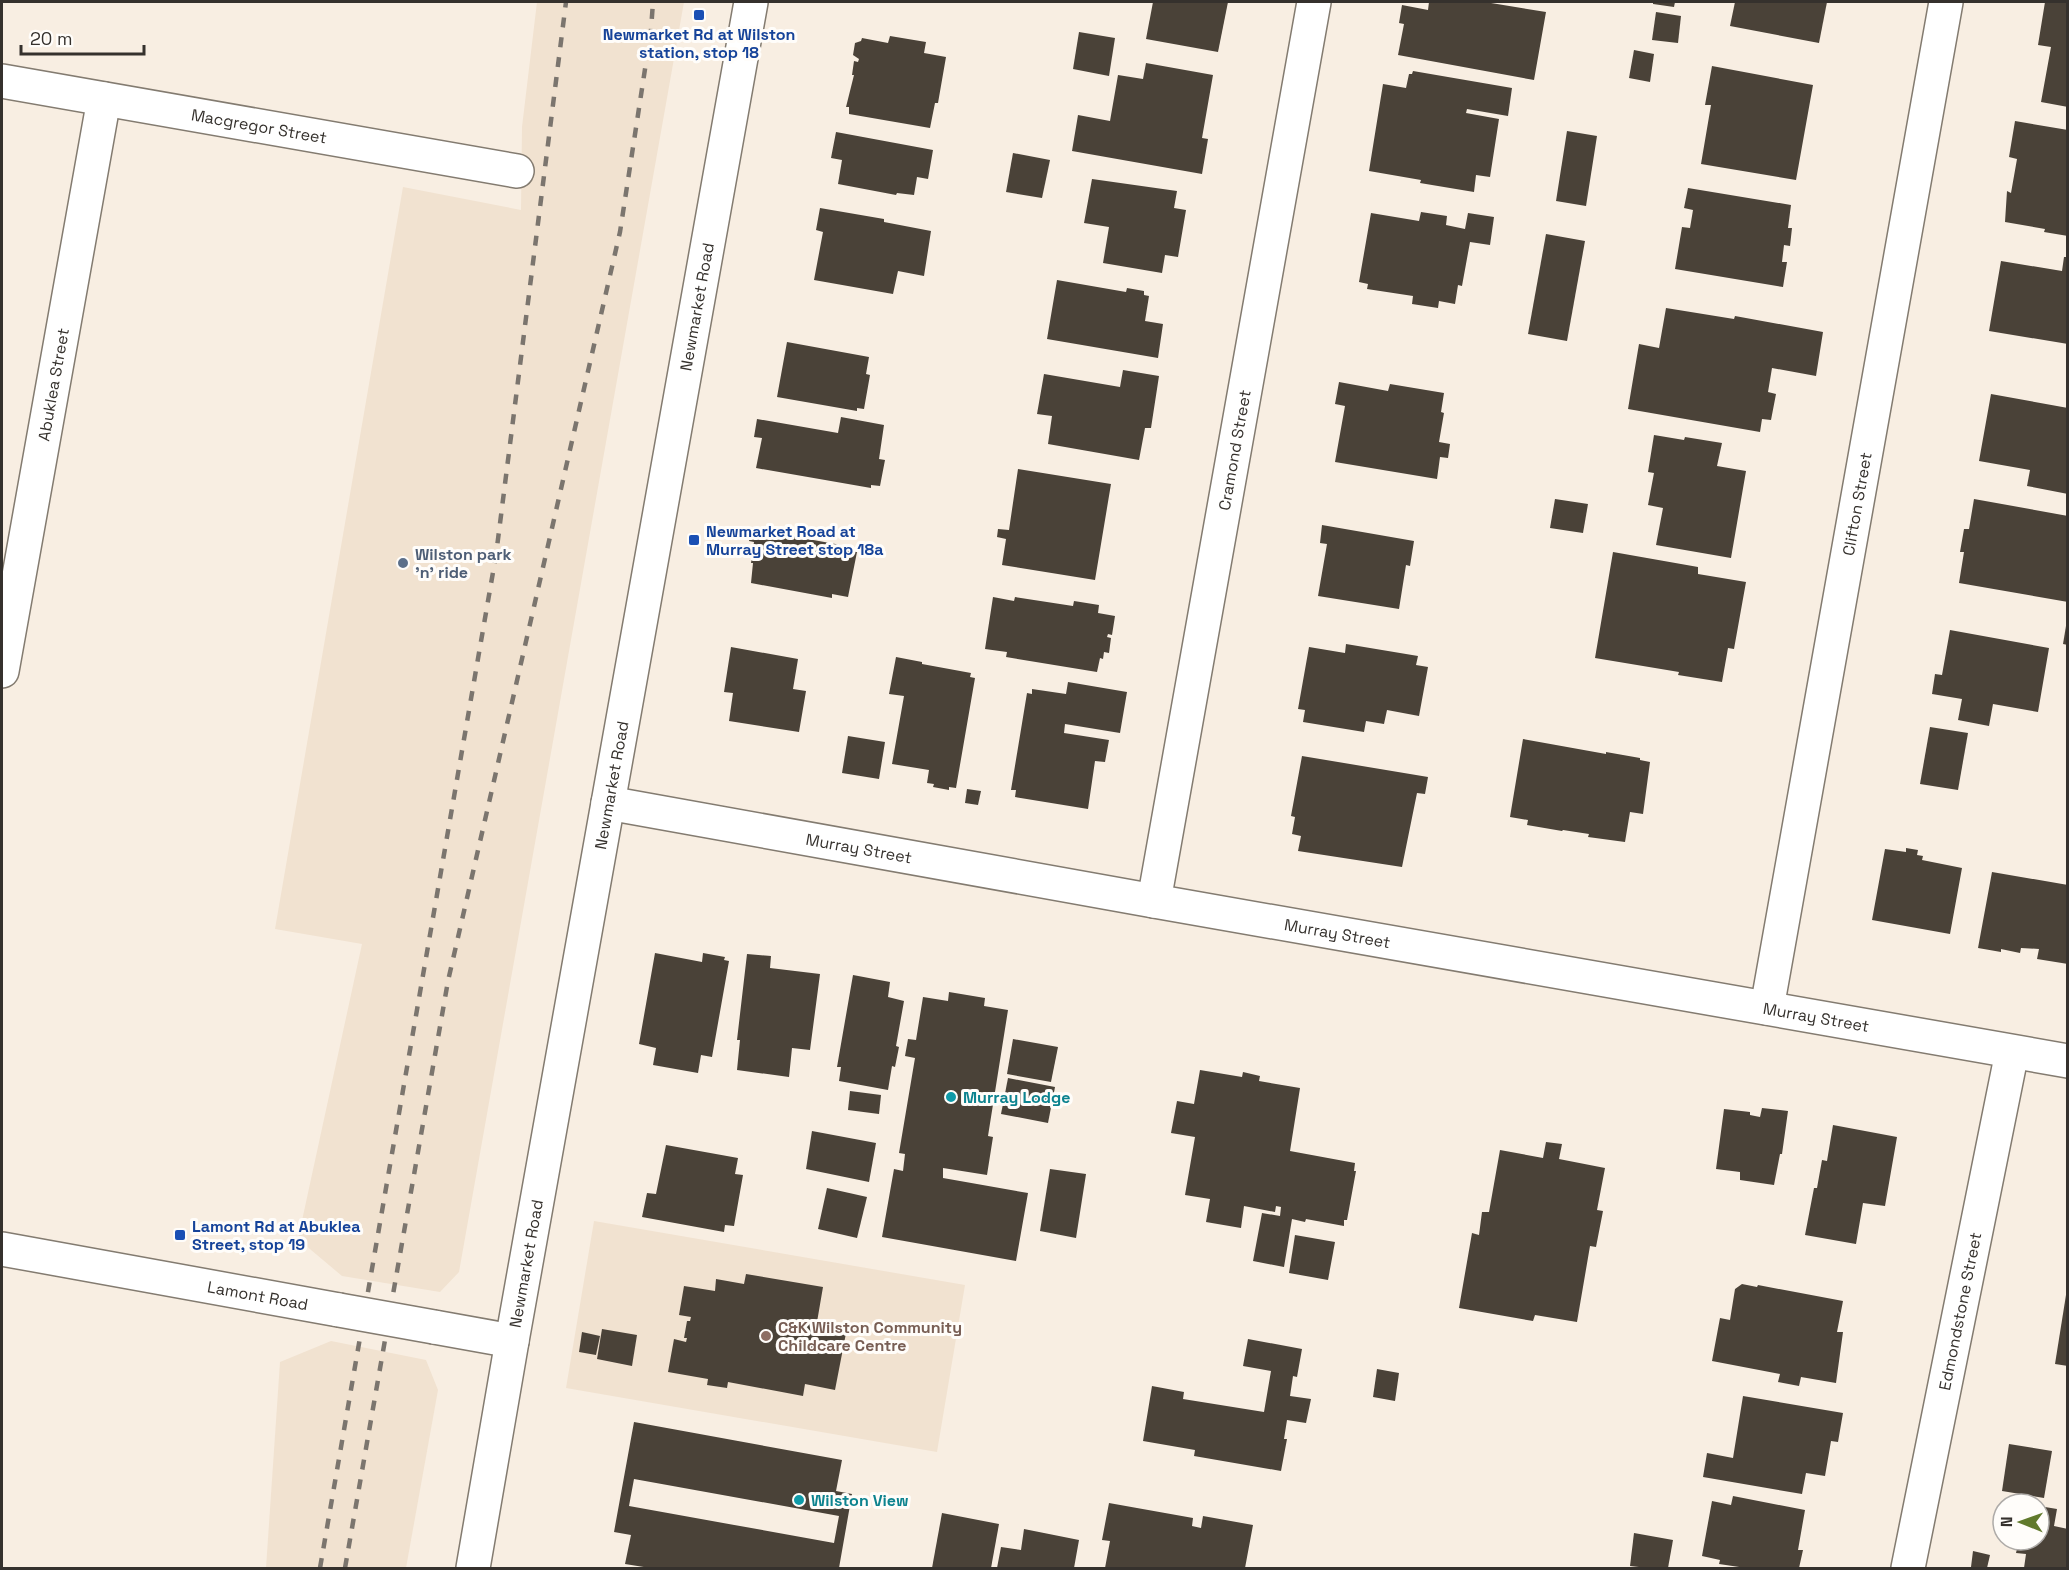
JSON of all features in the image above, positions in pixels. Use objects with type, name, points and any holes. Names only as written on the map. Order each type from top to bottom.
[{"type":"street","name":"Newmarket Road","points":[[473,1569],[751,2]]},
{"type":"street","name":"Cramond Street","points":[[1154,901],[1314,2]]},
{"type":"street","name":"Clifton Street","points":[[1767,1008],[1946,2]]},
{"type":"street","name":"Macgregor Street","points":[[2,81],[517,171]]},
{"type":"street","name":"Abuklea Street","points":[[2,671],[104,99]]},
{"type":"street","name":"Murray Street","points":[[608,802],[1154,901],[2067,1061]]},
{"type":"street","name":"Edmondstone Street","points":[[1908,1569],[2012,1052]]},
{"type":"street","name":"Lamont Road","points":[[2,1249],[512,1341]]},
{"type":"shaded area","points":[[537,2],[684,2],[459,1272],[440,1292],[342,1276],[298,1239],[362,944],[275,929],[403,187],[521,210],[522,127]]},
{"type":"shaded area","name":"C&K Wilston Community Childcare Centre","points":[[594,1221],[965,1285],[937,1452],[566,1388]]},
{"type":"shaded area","points":[[331,1341],[426,1360],[438,1390],[406,1568],[266,1568],[280,1362]]},
{"type":"building","points":[[1153,2],[1228,2],[1218,52],[1146,39]]},
{"type":"building","points":[[1429,2],[1485,2],[1546,12],[1534,80],[1398,55],[1404,24],[1399,23],[1402,5],[1428,10]]},
{"type":"building","points":[[1653,2],[1675,2],[1674,7],[1653,4]]},
{"type":"building","points":[[1735,2],[1827,2],[1819,43],[1730,26]]},
{"type":"building","points":[[2045,2],[2068,2],[2068,107],[2041,102],[2051,47],[2038,45]]},
{"type":"building","points":[[1656,12],[1681,16],[1678,43],[1652,40]]},
{"type":"building","points":[[1079,32],[1115,38],[1109,76],[1073,69]]},
{"type":"building","points":[[890,36],[926,42],[924,53],[946,57],[938,103],[935,103],[930,128],[849,114],[849,107],[846,107],[854,75],[852,75],[854,61],[858,62],[859,59],[853,55],[855,43],[861,41],[862,38],[888,43]]},
{"type":"building","points":[[1634,50],[1654,54],[1650,82],[1629,78]]},
{"type":"building","points":[[1146,63],[1213,75],[1202,138],[1208,139],[1202,174],[1072,151],[1078,115],[1110,121],[1118,75],[1143,79]]},
{"type":"building","points":[[1712,66],[1813,85],[1796,180],[1701,164],[1711,105],[1705,105]]},
{"type":"building","points":[[1413,71],[1512,88],[1508,116],[1467,109],[1466,113],[1499,119],[1490,177],[1476,175],[1474,192],[1369,171],[1383,84],[1406,88],[1409,74]]},
{"type":"building","points":[[2015,121],[2068,130],[2068,236],[2044,232],[2045,229],[2005,222],[2007,191],[2011,193],[2017,159],[2009,157]]},
{"type":"building","points":[[1567,131],[1597,136],[1586,206],[1556,201]]},
{"type":"building","points":[[836,132],[933,150],[928,179],[917,177],[914,195],[897,193],[896,195],[838,184],[842,160],[831,158]]},
{"type":"building","points":[[1013,153],[1050,160],[1042,198],[1006,192]]},
{"type":"building","points":[[1092,179],[1177,191],[1174,208],[1186,210],[1178,257],[1165,255],[1162,273],[1103,263],[1109,227],[1084,223]]},
{"type":"building","points":[[1688,188],[1791,205],[1788,228],[1792,228],[1790,246],[1784,245],[1782,262],[1787,262],[1783,287],[1675,269],[1682,227],[1690,228],[1693,210],[1684,208]]},
{"type":"building","points":[[820,208],[884,219],[884,222],[931,231],[924,276],[898,271],[893,294],[814,280],[823,232],[816,230]]},
{"type":"building","points":[[1421,212],[1447,216],[1446,225],[1465,229],[1468,213],[1494,217],[1490,245],[1470,242],[1462,286],[1458,285],[1455,304],[1439,301],[1438,308],[1412,304],[1413,296],[1367,289],[1368,284],[1359,282],[1371,213],[1419,221]]},
{"type":"building","points":[[1546,234],[1585,241],[1567,341],[1528,334]]},
{"type":"building","points":[[2064,257],[2068,257],[2068,344],[1989,331],[2001,261],[2062,271]]},
{"type":"building","points":[[1057,280],[1126,292],[1127,288],[1144,291],[1144,295],[1149,296],[1145,321],[1163,324],[1158,358],[1047,339]]},
{"type":"building","points":[[1666,308],[1734,319],[1735,316],[1823,332],[1816,376],[1772,368],[1768,392],[1776,394],[1771,420],[1762,419],[1760,432],[1628,409],[1639,344],[1659,348]]},
{"type":"building","points":[[787,342],[869,357],[866,374],[870,375],[864,409],[857,408],[857,411],[777,397]]},
{"type":"building","points":[[1123,370],[1159,376],[1151,428],[1145,428],[1139,460],[1048,444],[1052,416],[1037,414],[1044,374],[1120,387]]},
{"type":"building","points":[[1339,382],[1388,391],[1390,384],[1444,393],[1441,412],[1444,413],[1439,442],[1450,444],[1448,458],[1440,457],[1437,479],[1335,462],[1345,406],[1335,404]]},
{"type":"building","points":[[1991,394],[2068,408],[2068,494],[2027,486],[2030,470],[1979,461]]},
{"type":"building","points":[[841,417],[884,425],[879,459],[885,460],[880,486],[871,485],[871,488],[756,468],[762,438],[754,437],[757,419],[838,433]]},
{"type":"building","points":[[1654,435],[1722,443],[1717,466],[1746,471],[1731,558],[1656,545],[1663,508],[1648,505],[1654,473],[1648,472]]},
{"type":"building","points":[[1018,469],[1111,484],[1095,580],[1002,565],[1006,539],[997,537],[998,529],[1009,530]]},
{"type":"building","points":[[1555,499],[1588,504],[1583,533],[1550,528]]},
{"type":"building","points":[[1974,499],[2068,516],[2068,602],[1959,583],[1964,552],[1960,552],[1964,529],[1969,529]]},
{"type":"building","points":[[1322,525],[1414,541],[1410,566],[1406,565],[1399,609],[1318,596],[1327,544],[1320,543]]},
{"type":"building","points":[[758,530],[841,545],[841,550],[857,552],[848,597],[832,594],[832,598],[751,583],[754,542],[749,541],[751,531],[757,532]]},
{"type":"building","points":[[1613,552],[1698,567],[1698,574],[1746,582],[1734,649],[1728,648],[1722,682],[1678,675],[1679,672],[1595,658]]},
{"type":"building","points":[[993,597],[1014,601],[1015,597],[1073,606],[1074,601],[1099,605],[1098,613],[1115,616],[1112,635],[1108,634],[1107,637],[1111,638],[1109,653],[1104,652],[1103,659],[1100,658],[1097,672],[1006,657],[1007,652],[985,649]]},
{"type":"building","points":[[2066,626],[2068,626],[2068,645],[2063,644]]},
{"type":"building","points":[[1950,630],[2049,648],[2038,712],[1993,704],[1989,726],[1958,720],[1962,699],[1932,694],[1935,674],[1942,675]]},
{"type":"building","points":[[1346,644],[1418,656],[1416,665],[1428,667],[1419,716],[1387,710],[1384,724],[1366,721],[1364,732],[1303,722],[1305,710],[1298,709],[1309,647],[1345,653]]},
{"type":"building","points":[[731,647],[798,659],[793,689],[806,691],[799,732],[729,721],[733,693],[724,692]]},
{"type":"building","points":[[896,657],[971,673],[970,677],[975,678],[956,788],[949,787],[949,790],[933,787],[934,784],[927,783],[929,770],[892,764],[904,696],[889,694]]},
{"type":"building","points":[[1068,682],[1127,692],[1120,733],[1065,724],[1064,733],[1109,740],[1105,762],[1095,761],[1088,809],[1015,797],[1016,790],[1011,790],[1027,693],[1032,694],[1032,689],[1066,694]]},
{"type":"building","points":[[1930,727],[1968,733],[1958,790],[1920,784]]},
{"type":"building","points":[[848,736],[885,742],[879,779],[842,773]]},
{"type":"building","points":[[1523,739],[1640,758],[1640,760],[1650,762],[1643,814],[1630,812],[1625,842],[1527,825],[1528,820],[1510,817]]},
{"type":"building","points":[[1302,756],[1428,777],[1425,794],[1417,793],[1402,867],[1298,851],[1301,836],[1292,834],[1295,817],[1291,816]]},
{"type":"building","points":[[967,789],[981,791],[978,805],[965,803]]},
{"type":"building","points":[[1906,848],[1918,850],[1917,855],[1923,856],[1922,860],[1962,868],[1950,934],[1872,920],[1885,849],[1906,852]]},
{"type":"building","points":[[1992,872],[2068,885],[2068,964],[2037,959],[2039,949],[2021,948],[2020,953],[1978,948]]},
{"type":"building","points":[[655,953],[702,962],[703,953],[725,957],[724,960],[729,961],[712,1057],[701,1055],[698,1073],[653,1065],[656,1048],[639,1044]]},
{"type":"building","points":[[747,954],[771,956],[770,968],[820,974],[810,1050],[792,1048],[789,1077],[737,1070],[740,1040],[737,1040]]},
{"type":"building","points":[[853,975],[890,982],[888,997],[904,1001],[896,1046],[899,1047],[895,1067],[892,1066],[888,1090],[839,1081],[841,1067],[837,1067]]},
{"type":"building","name":"Murray Lodge","points":[[949,992],[985,998],[984,1006],[1008,1010],[988,1136],[993,1137],[987,1175],[943,1168],[943,1178],[1028,1193],[1016,1261],[882,1237],[894,1169],[903,1171],[905,1154],[899,1153],[915,1058],[905,1056],[908,1039],[916,1040],[923,997],[948,1001]]},
{"type":"building","points":[[1013,1039],[1058,1047],[1051,1082],[1007,1074]]},
{"type":"building","points":[[1200,1070],[1242,1077],[1243,1072],[1260,1076],[1259,1081],[1300,1088],[1290,1151],[1355,1163],[1354,1171],[1356,1171],[1344,1226],[1306,1219],[1305,1222],[1292,1219],[1284,1267],[1253,1261],[1262,1213],[1280,1216],[1281,1207],[1276,1206],[1275,1212],[1244,1206],[1241,1228],[1206,1222],[1210,1199],[1185,1195],[1195,1137],[1171,1133],[1177,1101],[1194,1104]]},
{"type":"building","points":[[1008,1078],[1055,1087],[1048,1123],[1001,1114]]},
{"type":"building","points":[[850,1091],[881,1095],[879,1114],[848,1110]]},
{"type":"building","points":[[1762,1108],[1788,1111],[1782,1154],[1780,1154],[1774,1185],[1740,1180],[1740,1172],[1716,1169],[1724,1109],[1750,1112],[1750,1115],[1760,1117]]},
{"type":"building","points":[[1833,1125],[1897,1137],[1885,1206],[1863,1203],[1856,1244],[1805,1235],[1822,1160],[1827,1161]]},
{"type":"building","points":[[812,1131],[876,1143],[869,1182],[806,1169]]},
{"type":"building","points":[[1546,1142],[1562,1144],[1559,1159],[1605,1168],[1597,1210],[1603,1211],[1596,1247],[1590,1246],[1577,1322],[1535,1315],[1533,1321],[1459,1308],[1472,1233],[1479,1235],[1482,1212],[1489,1212],[1500,1150],[1543,1158]]},
{"type":"building","points":[[666,1145],[738,1158],[735,1174],[743,1175],[734,1226],[725,1225],[724,1232],[642,1217],[647,1193],[656,1194]]},
{"type":"building","points":[[1050,1169],[1086,1174],[1076,1238],[1040,1231]]},
{"type":"building","points":[[827,1188],[867,1197],[857,1238],[818,1229]]},
{"type":"building","points":[[1295,1235],[1335,1242],[1328,1280],[1289,1273]]},
{"type":"building","points":[[746,1274],[823,1287],[817,1322],[847,1328],[835,1390],[805,1384],[803,1396],[728,1382],[727,1388],[707,1385],[708,1379],[668,1372],[674,1339],[686,1342],[687,1338],[684,1338],[687,1321],[690,1321],[691,1317],[679,1315],[684,1286],[715,1291],[716,1279],[744,1284]]},
{"type":"building","points":[[1742,1284],[1843,1301],[1837,1332],[1843,1332],[1836,1383],[1801,1377],[1799,1386],[1778,1382],[1780,1374],[1712,1361],[1720,1318],[1730,1320],[1735,1289]]},
{"type":"building","points":[[2066,1295],[2068,1295],[2068,1366],[2055,1364]]},
{"type":"building","points":[[602,1329],[637,1335],[632,1366],[597,1359]]},
{"type":"building","points":[[582,1332],[600,1336],[596,1355],[579,1352]]},
{"type":"building","points":[[1248,1339],[1302,1349],[1297,1377],[1293,1376],[1290,1396],[1311,1399],[1306,1423],[1287,1420],[1284,1439],[1287,1439],[1281,1471],[1194,1456],[1195,1450],[1143,1441],[1152,1386],[1184,1392],[1183,1399],[1264,1412],[1271,1371],[1243,1366]]},
{"type":"building","points":[[1377,1369],[1399,1373],[1395,1401],[1373,1397]]},
{"type":"building","points":[[1743,1396],[1843,1413],[1838,1442],[1831,1441],[1825,1476],[1806,1473],[1802,1494],[1703,1477],[1707,1453],[1733,1458]]},
{"type":"building","name":"Wilston View","points":[[634,1422],[842,1460],[836,1491],[852,1494],[839,1568],[650,1568],[625,1564],[631,1535],[614,1532]],"holes":[[[634,1479],[839,1516],[834,1543],[629,1506]]]},
{"type":"building","points":[[2009,1444],[2052,1451],[2045,1492],[2002,1491]]},
{"type":"building","points":[[1733,1496],[1805,1510],[1798,1550],[1803,1550],[1799,1568],[1746,1568],[1719,1564],[1720,1560],[1702,1556],[1712,1501],[1731,1505]]},
{"type":"building","points":[[1109,1503],[1193,1518],[1192,1526],[1201,1528],[1203,1516],[1253,1525],[1245,1568],[1105,1568],[1110,1541],[1102,1540]]},
{"type":"building","points":[[2051,1508],[2057,1509],[2054,1526],[2068,1529],[2068,1568],[2024,1568],[2026,1554],[2016,1553],[2051,1552]]},
{"type":"building","points":[[942,1513],[999,1524],[991,1568],[932,1568]]},
{"type":"building","points":[[1024,1529],[1079,1540],[1074,1568],[997,1568],[1001,1547],[1021,1550]]},
{"type":"building","points":[[1634,1533],[1673,1540],[1668,1568],[1630,1566]]},
{"type":"building","points":[[1973,1551],[1990,1555],[1987,1568],[1971,1567]]},
{"type":"railway","points":[[320,1568],[496,555],[566,2]]},
{"type":"railway","points":[[345,1568],[448,981],[620,232],[651,30],[653,2]]},
{"type":"place","name":"Newmarket Rd at Wilston station, stop 18","points":[[699,15]]},
{"type":"place","name":"Newmarket Road at Murray Street stop 18a","points":[[694,540]]},
{"type":"place","name":"Wilston park 'n' ride","points":[[403,563]]},
{"type":"place","name":"Murray Lodge","points":[[951,1097]]},
{"type":"place","name":"Lamont Rd at Abuklea Street, stop 19","points":[[180,1235]]},
{"type":"place","name":"C&K Wilston Community Childcare Centre","points":[[766,1336]]},
{"type":"place","name":"Wilston View","points":[[799,1500]]}]
